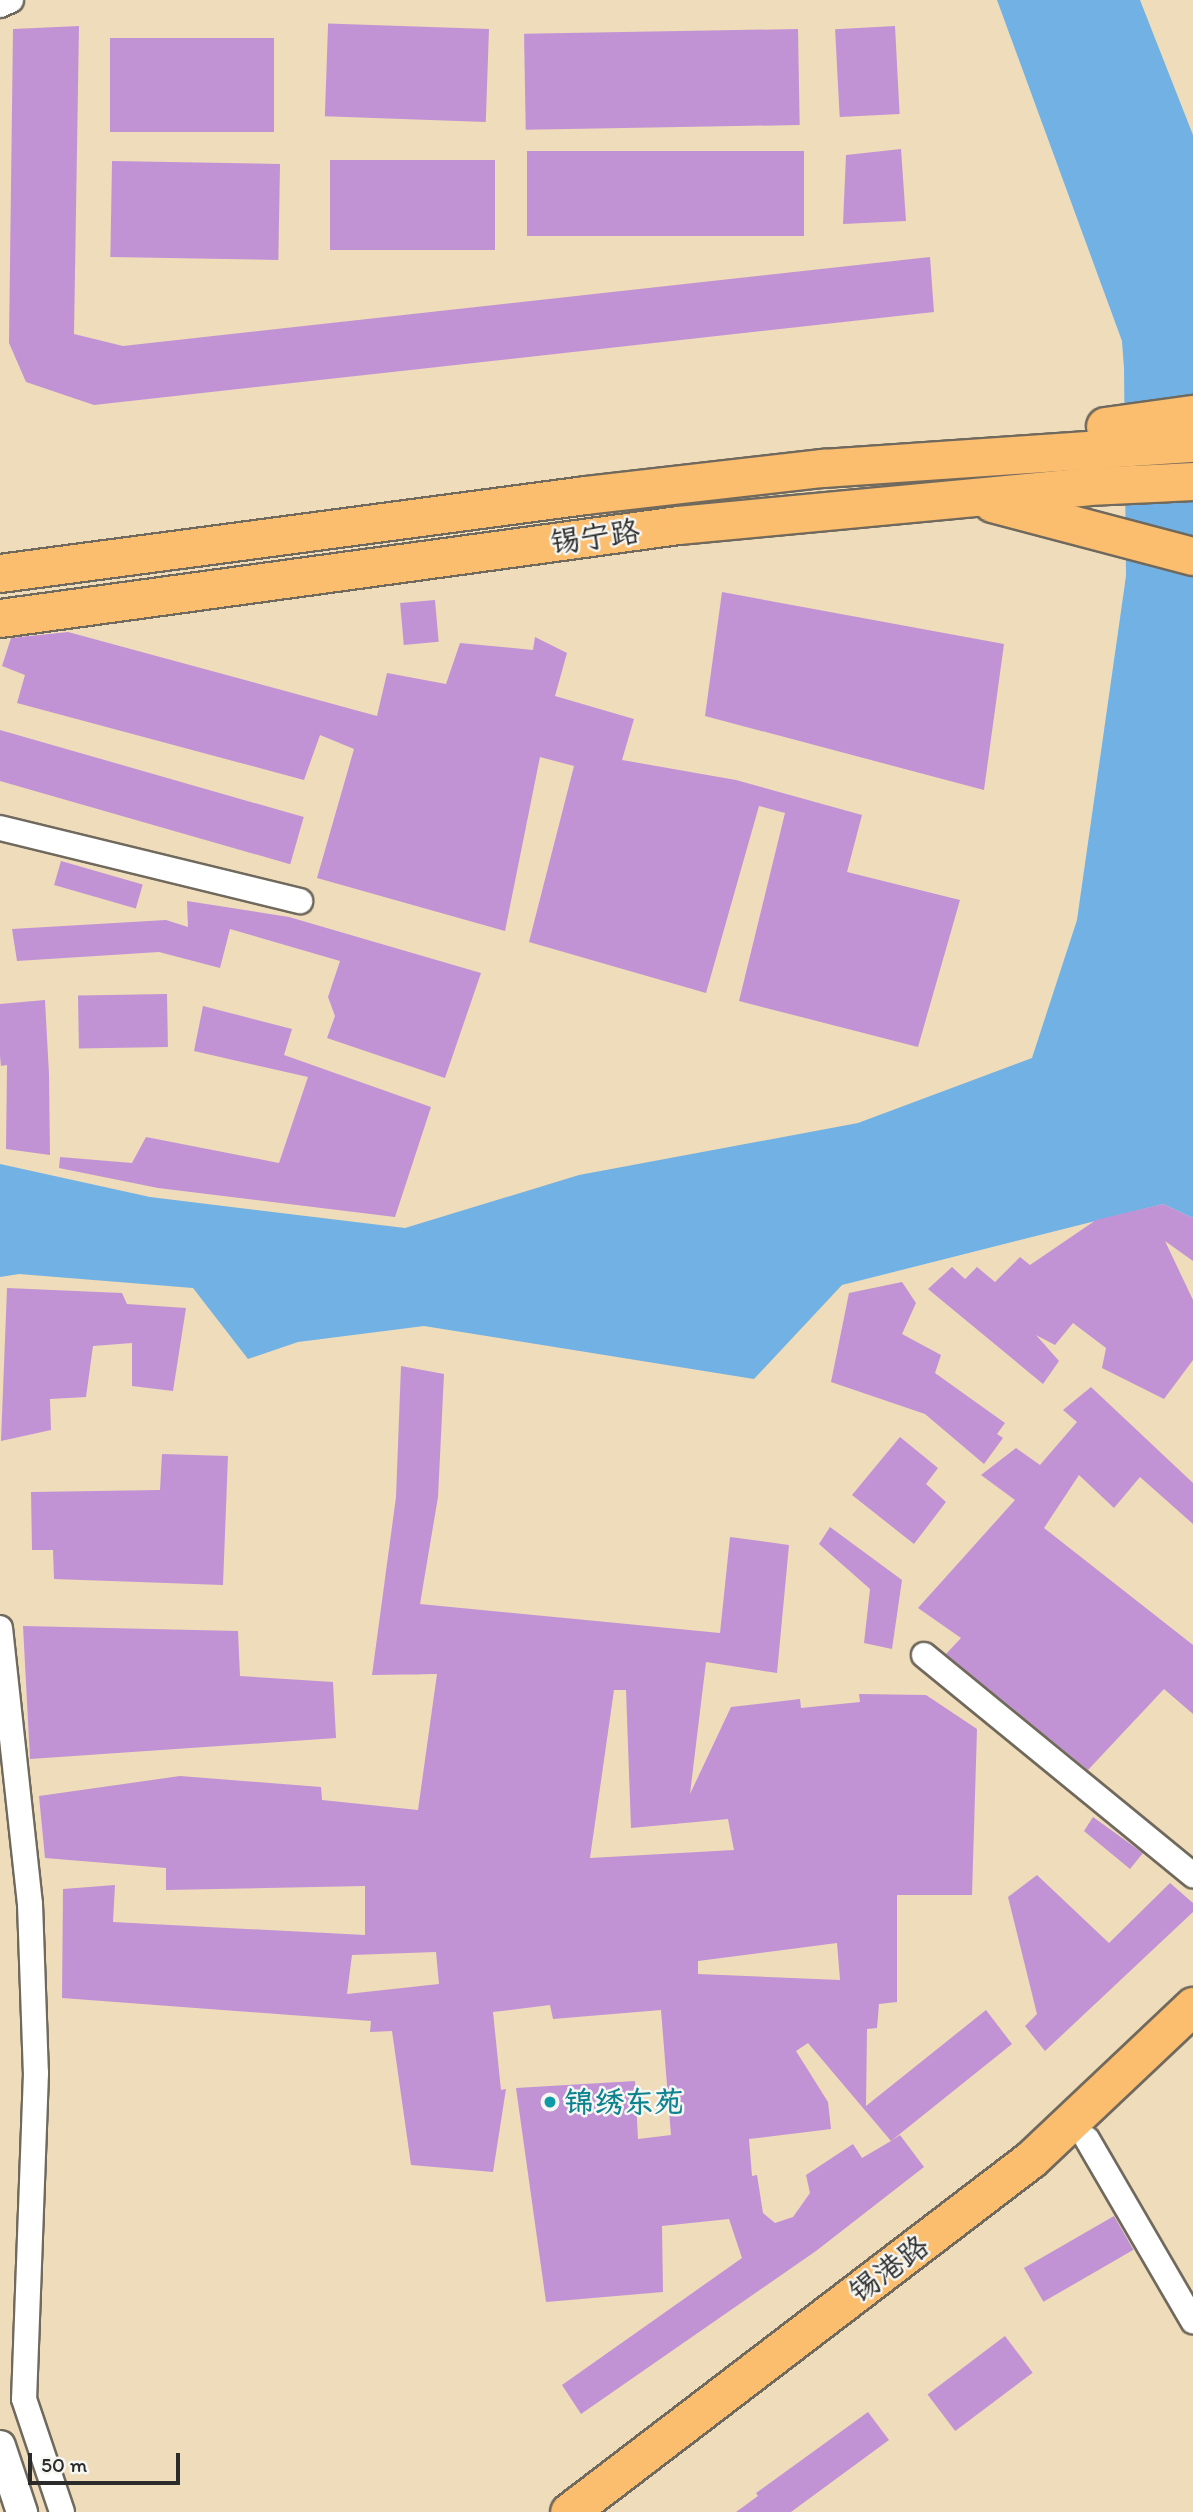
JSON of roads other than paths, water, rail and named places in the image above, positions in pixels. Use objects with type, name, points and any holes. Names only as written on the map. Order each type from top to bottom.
[{"type":"main road","points":[[1085,439],[1193,414]]},
{"type":"main road","name":"锡宁路","points":[[0,573],[585,495],[823,468],[975,458],[1085,439],[1193,443]]},
{"type":"main road","name":"锡宁路","points":[[0,618],[678,525],[1088,486],[1193,481]]},
{"type":"main road","points":[[971,496],[1193,555]]},
{"type":"main road","name":"锡港路","points":[[569,2512],[1031,2159],[1193,2006]]},
{"type":"main road","name":"锡港路","points":[[609,2512],[1087,2139],[1193,2037]]},
{"type":"street","points":[[0,5],[11,0]]},
{"type":"street","points":[[0,828],[300,901]]},
{"type":"street","points":[[0,1628],[30,1904],[35,2060],[24,2399],[62,2512]]},
{"type":"street","points":[[923,1655],[1193,1875]]},
{"type":"street","points":[[1087,2139],[1193,2321]]},
{"type":"street","points":[[0,2446],[22,2512]]},
{"type":"water","points":[[997,0],[1140,0],[1193,135],[1193,1218],[1163,1204],[842,1285],[754,1379],[424,1326],[298,1342],[248,1359],[193,1288],[19,1274],[0,1277],[0,1164],[150,1197],[405,1228],[579,1175],[858,1123],[1032,1058],[1077,920],[1126,576],[1124,368],[1122,341]]},
{"type":"place","name":"锦绣东苑","points":[[550,2102]]}]
